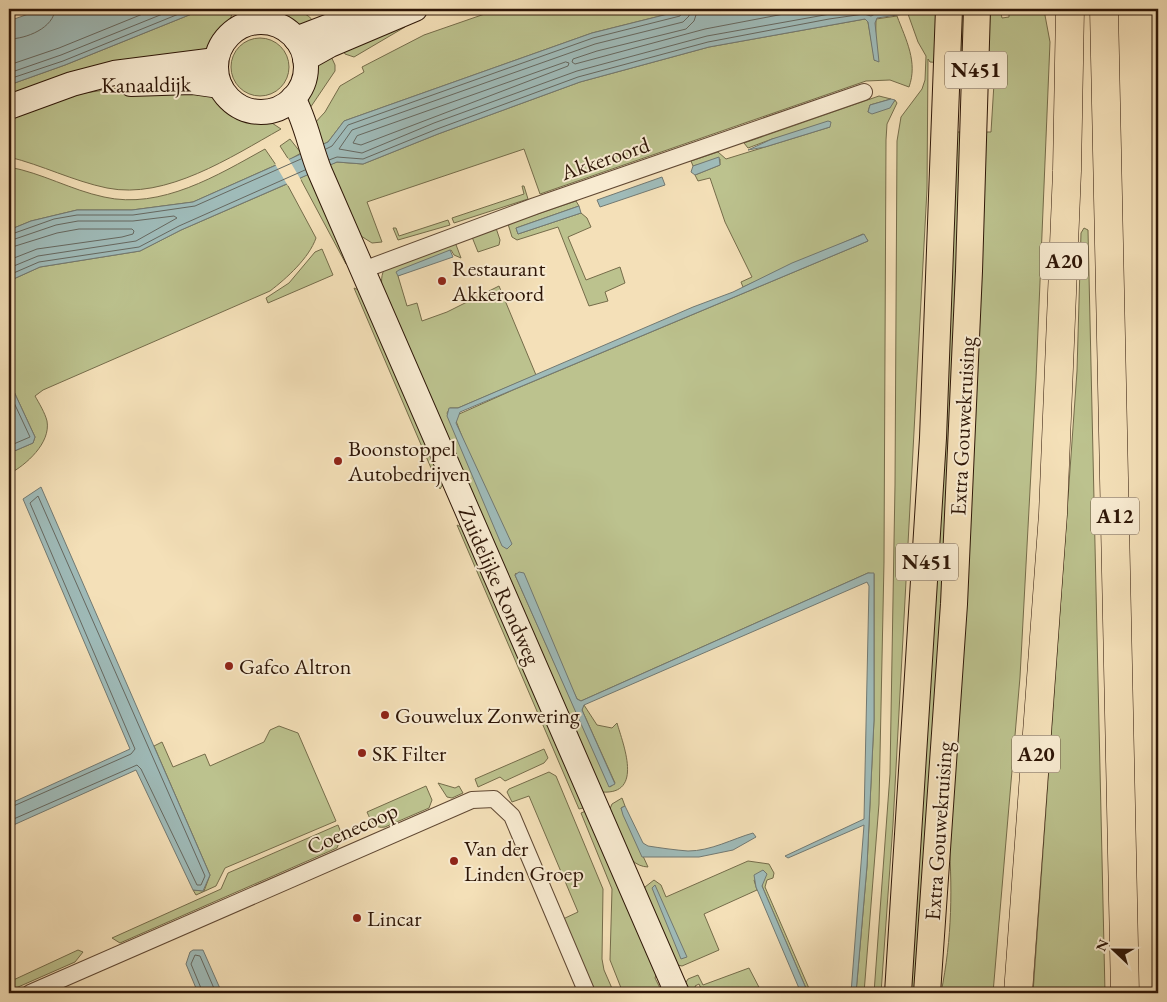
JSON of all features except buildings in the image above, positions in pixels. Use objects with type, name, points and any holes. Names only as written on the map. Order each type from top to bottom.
[{"type":"highway","name":"A20","points":[[1018,993],[1053,505],[1067,171],[1070,9]]},
{"type":"highway","name":"A12","points":[[1104,9],[1125,993]]},
{"type":"main road","points":[[300,49],[374,9]]},
{"type":"main road","points":[[300,49],[330,45],[415,9]]},
{"type":"main road","name":"Extra Gouwekruising","points":[[898,993],[928,539],[949,9]]},
{"type":"main road","name":"Extra Gouwekruising","points":[[927,993],[954,604],[974,130],[977,9]]},
{"type":"main road","points":[[247,16],[259,22],[279,26],[300,49],[302,84],[284,104],[255,112],[242,108],[231,101],[220,86],[216,73],[216,60],[224,41],[239,28],[247,16]]},
{"type":"main road","name":"Kanaaldijk","points":[[9,107],[72,84],[114,73],[216,60]]},
{"type":"main road","name":"Kanaaldijk","points":[[72,84],[192,82],[220,86]]},
{"type":"main road","name":"Zuidelijke Rondweg","points":[[284,104],[310,149],[677,993]]},
{"type":"street","name":"Akkeroord","points":[[362,270],[535,206],[864,92]]},
{"type":"street","name":"Coenecoop","points":[[30,993],[472,800],[494,798],[512,816],[588,993]]},
{"type":"green space","points":[[204,9],[234,9],[228,25],[208,51],[9,96],[9,85],[65,65]]},
{"type":"green space","points":[[258,9],[296,10],[314,22],[302,27],[294,26]]},
{"type":"green space","points":[[499,9],[688,9],[592,33],[344,121],[328,142],[320,146],[312,126],[325,112],[340,86],[364,72],[362,67],[424,35]]},
{"type":"green space","points":[[938,9],[1000,9],[1002,18],[1009,17],[1009,9],[1044,10],[1050,42],[1036,378],[1020,677],[993,993],[941,993],[949,933],[951,872],[948,831],[985,132],[991,132],[995,67],[930,62],[928,59],[927,189],[893,824],[881,993],[874,993],[890,774],[895,485],[897,141],[901,117],[922,89],[925,80],[926,56],[918,42],[908,14]]},
{"type":"green space","points":[[897,16],[912,60],[909,87],[890,80],[866,81],[540,194],[524,149],[367,202],[382,242],[372,243],[361,236],[329,165],[337,162],[363,164],[438,134],[580,82],[709,47],[865,19],[868,22],[875,61],[876,19]]},
{"type":"green space","points":[[405,27],[354,57],[345,54],[341,46]]},
{"type":"green space","points":[[260,38],[276,43],[284,51],[289,67],[284,83],[276,91],[260,96],[244,91],[236,83],[231,67],[236,51],[244,43]]},
{"type":"green space","points":[[329,52],[335,65],[335,71],[308,111],[308,86],[318,64]]},
{"type":"green space","points":[[125,87],[215,96],[235,113],[251,118],[266,119],[281,129],[197,174],[152,188],[129,190],[107,188],[9,157],[9,117],[71,95]]},
{"type":"green space","points":[[879,96],[891,99],[870,105],[868,112],[889,108],[895,100],[897,103],[887,124],[886,140],[884,562],[879,804],[864,993],[856,993],[867,866],[874,720],[874,574],[868,573],[581,701],[577,699],[516,573],[515,575],[610,787],[615,783],[582,710],[583,706],[597,725],[612,728],[617,723],[626,755],[627,777],[623,785],[615,791],[602,792],[382,289],[382,275],[384,269],[394,261],[455,242],[461,258],[454,255],[451,250],[398,276],[407,306],[417,303],[422,321],[447,312],[499,286],[536,375],[458,408],[450,408],[447,413],[505,548],[456,421],[457,415],[868,241],[863,234],[743,287],[741,282],[752,277],[725,222],[710,178],[698,181],[695,175],[720,165],[720,159],[693,166],[691,161],[718,152],[726,159],[830,127],[772,139],[748,148],[744,143]]},
{"type":"green space","points":[[955,132],[963,132],[948,496],[917,993],[908,993]]},
{"type":"green space","points":[[290,139],[301,153],[289,160],[280,146]]},
{"type":"green space","points":[[265,149],[276,165],[193,202],[132,210],[77,210],[31,221],[9,230],[9,167],[33,173],[104,197],[125,200],[147,199],[188,188]]},
{"type":"green space","points":[[309,174],[347,260],[346,264],[300,178]]},
{"type":"green space","points":[[287,184],[316,238],[308,253],[297,267],[270,291],[43,390],[35,396],[47,421],[45,437],[30,459],[9,474],[9,451],[12,452],[33,443],[35,437],[9,381],[9,281],[40,267],[140,251],[181,230]]},
{"type":"green space","points":[[522,186],[524,186],[528,199],[454,223],[452,218],[524,194]]},
{"type":"green space","points":[[576,201],[579,206],[516,228],[518,234],[581,213],[587,218],[591,227],[568,237],[586,280],[620,267],[625,283],[605,292],[608,301],[589,306],[558,227],[517,240],[512,237],[508,224]]},
{"type":"green space","points":[[448,220],[450,225],[398,240],[393,228],[396,228],[399,236]]},
{"type":"green space","points":[[496,228],[500,240],[499,245],[478,252],[472,237]]},
{"type":"green space","points":[[1084,228],[1088,230],[1105,993],[1033,993],[1077,371],[1081,233]]},
{"type":"green space","points":[[322,249],[333,275],[268,303],[266,298],[289,283],[315,252]]},
{"type":"green space","points":[[354,288],[361,291],[445,481],[440,489]]},
{"type":"green space","points":[[457,525],[463,528],[587,807],[579,809]]},
{"type":"green space","points":[[279,726],[298,733],[336,821],[225,868],[216,886],[196,895],[193,890],[204,891],[210,875],[154,746],[162,742],[173,767],[205,754],[210,766],[264,742],[270,730]]},
{"type":"green space","points":[[544,749],[548,758],[544,763],[505,781],[500,777],[478,787],[475,779]]},
{"type":"green space","points":[[549,772],[556,776],[603,889],[602,959],[604,970],[614,993],[596,993],[563,919],[578,912],[529,796],[512,802],[507,792],[509,789]]},
{"type":"green space","points":[[438,783],[455,788],[459,786],[463,793],[452,798],[447,797]]},
{"type":"green space","points":[[426,786],[432,800],[429,808],[385,827],[376,826],[367,812]]},
{"type":"green space","points":[[622,798],[625,806],[621,808],[648,867],[632,861],[618,837],[609,811],[612,804]]},
{"type":"green space","points":[[588,810],[657,973],[655,978],[661,990],[666,993],[623,993],[610,960],[612,889],[581,813]]},
{"type":"green space","points":[[338,825],[342,835],[337,848],[120,943],[112,938],[221,889],[228,873]]},
{"type":"green space","points":[[748,861],[769,864],[774,873],[773,878],[767,880],[765,887],[811,993],[808,993],[762,886],[763,879],[754,880],[757,890],[704,914],[719,950],[682,966],[673,964],[643,893],[645,887],[654,880],[661,885],[666,897]]},
{"type":"green space","points":[[78,950],[83,952],[75,962],[9,991],[9,982]]},
{"type":"green space","points":[[749,968],[762,993],[703,993],[699,984],[695,986],[698,993],[686,993],[683,987],[688,979],[698,975],[703,985]]},
{"type":"water","points":[[42,9],[204,9],[65,65],[9,85],[9,21]]},
{"type":"water","points":[[688,9],[938,9],[877,18],[875,23],[879,62],[874,60],[868,22],[865,19],[709,47],[580,82],[438,134],[363,164],[337,162],[181,230],[140,251],[40,267],[9,281],[9,230],[31,221],[77,210],[132,210],[193,202],[328,142],[344,121],[592,33]]},
{"type":"water","points":[[891,99],[895,100],[890,108],[872,114],[868,112],[870,105]]},
{"type":"water","points":[[828,121],[831,122],[830,127],[765,147],[748,150],[772,139]]},
{"type":"water","points":[[719,157],[720,165],[695,175],[691,172],[693,166]]},
{"type":"water","points":[[662,177],[665,185],[600,207],[597,200]]},
{"type":"water","points":[[579,206],[581,213],[518,234],[516,228]]},
{"type":"water","points":[[864,234],[868,241],[460,412],[456,423],[512,544],[507,549],[502,546],[447,416],[449,408],[458,408],[693,307],[733,292],[792,263]]},
{"type":"water","points":[[450,250],[453,257],[398,276],[396,272],[399,270]]},
{"type":"water","points":[[9,381],[35,437],[33,443],[12,452],[9,451]]},
{"type":"water","points":[[41,487],[210,875],[203,891],[193,890],[136,770],[9,827],[9,804],[130,749],[23,499]]},
{"type":"water","points":[[519,572],[524,573],[577,699],[581,701],[868,573],[874,573],[874,720],[867,866],[856,993],[851,993],[864,825],[788,858],[785,856],[864,819],[869,586],[867,582],[584,705],[582,710],[615,784],[609,787],[515,575]]},
{"type":"water","points":[[625,806],[643,843],[648,846],[688,851],[713,847],[753,833],[756,837],[733,850],[699,857],[642,857],[623,815],[621,808]]},
{"type":"water","points":[[763,870],[767,874],[762,886],[808,993],[801,993],[756,887],[754,875]]},
{"type":"water","points":[[655,885],[687,957],[681,959],[652,888]]},
{"type":"water","points":[[193,950],[203,950],[222,993],[198,993],[186,964],[190,952]]},
{"type":"pier","points":[[288,158],[301,180],[288,186],[275,164]]},
{"type":"place","name":"Restaurant Akkeroord","points":[[442,281]]},
{"type":"place","name":"Boonstoppel Autobedrijven","points":[[338,461]]},
{"type":"place","name":"Gafco Altron","points":[[229,666]]},
{"type":"place","name":"Gouwelux Zonwering","points":[[385,715]]},
{"type":"place","name":"SK Filter","points":[[362,753]]},
{"type":"place","name":"Van der Linden Groep","points":[[454,861]]},
{"type":"place","name":"Lincar","points":[[357,918]]}]
